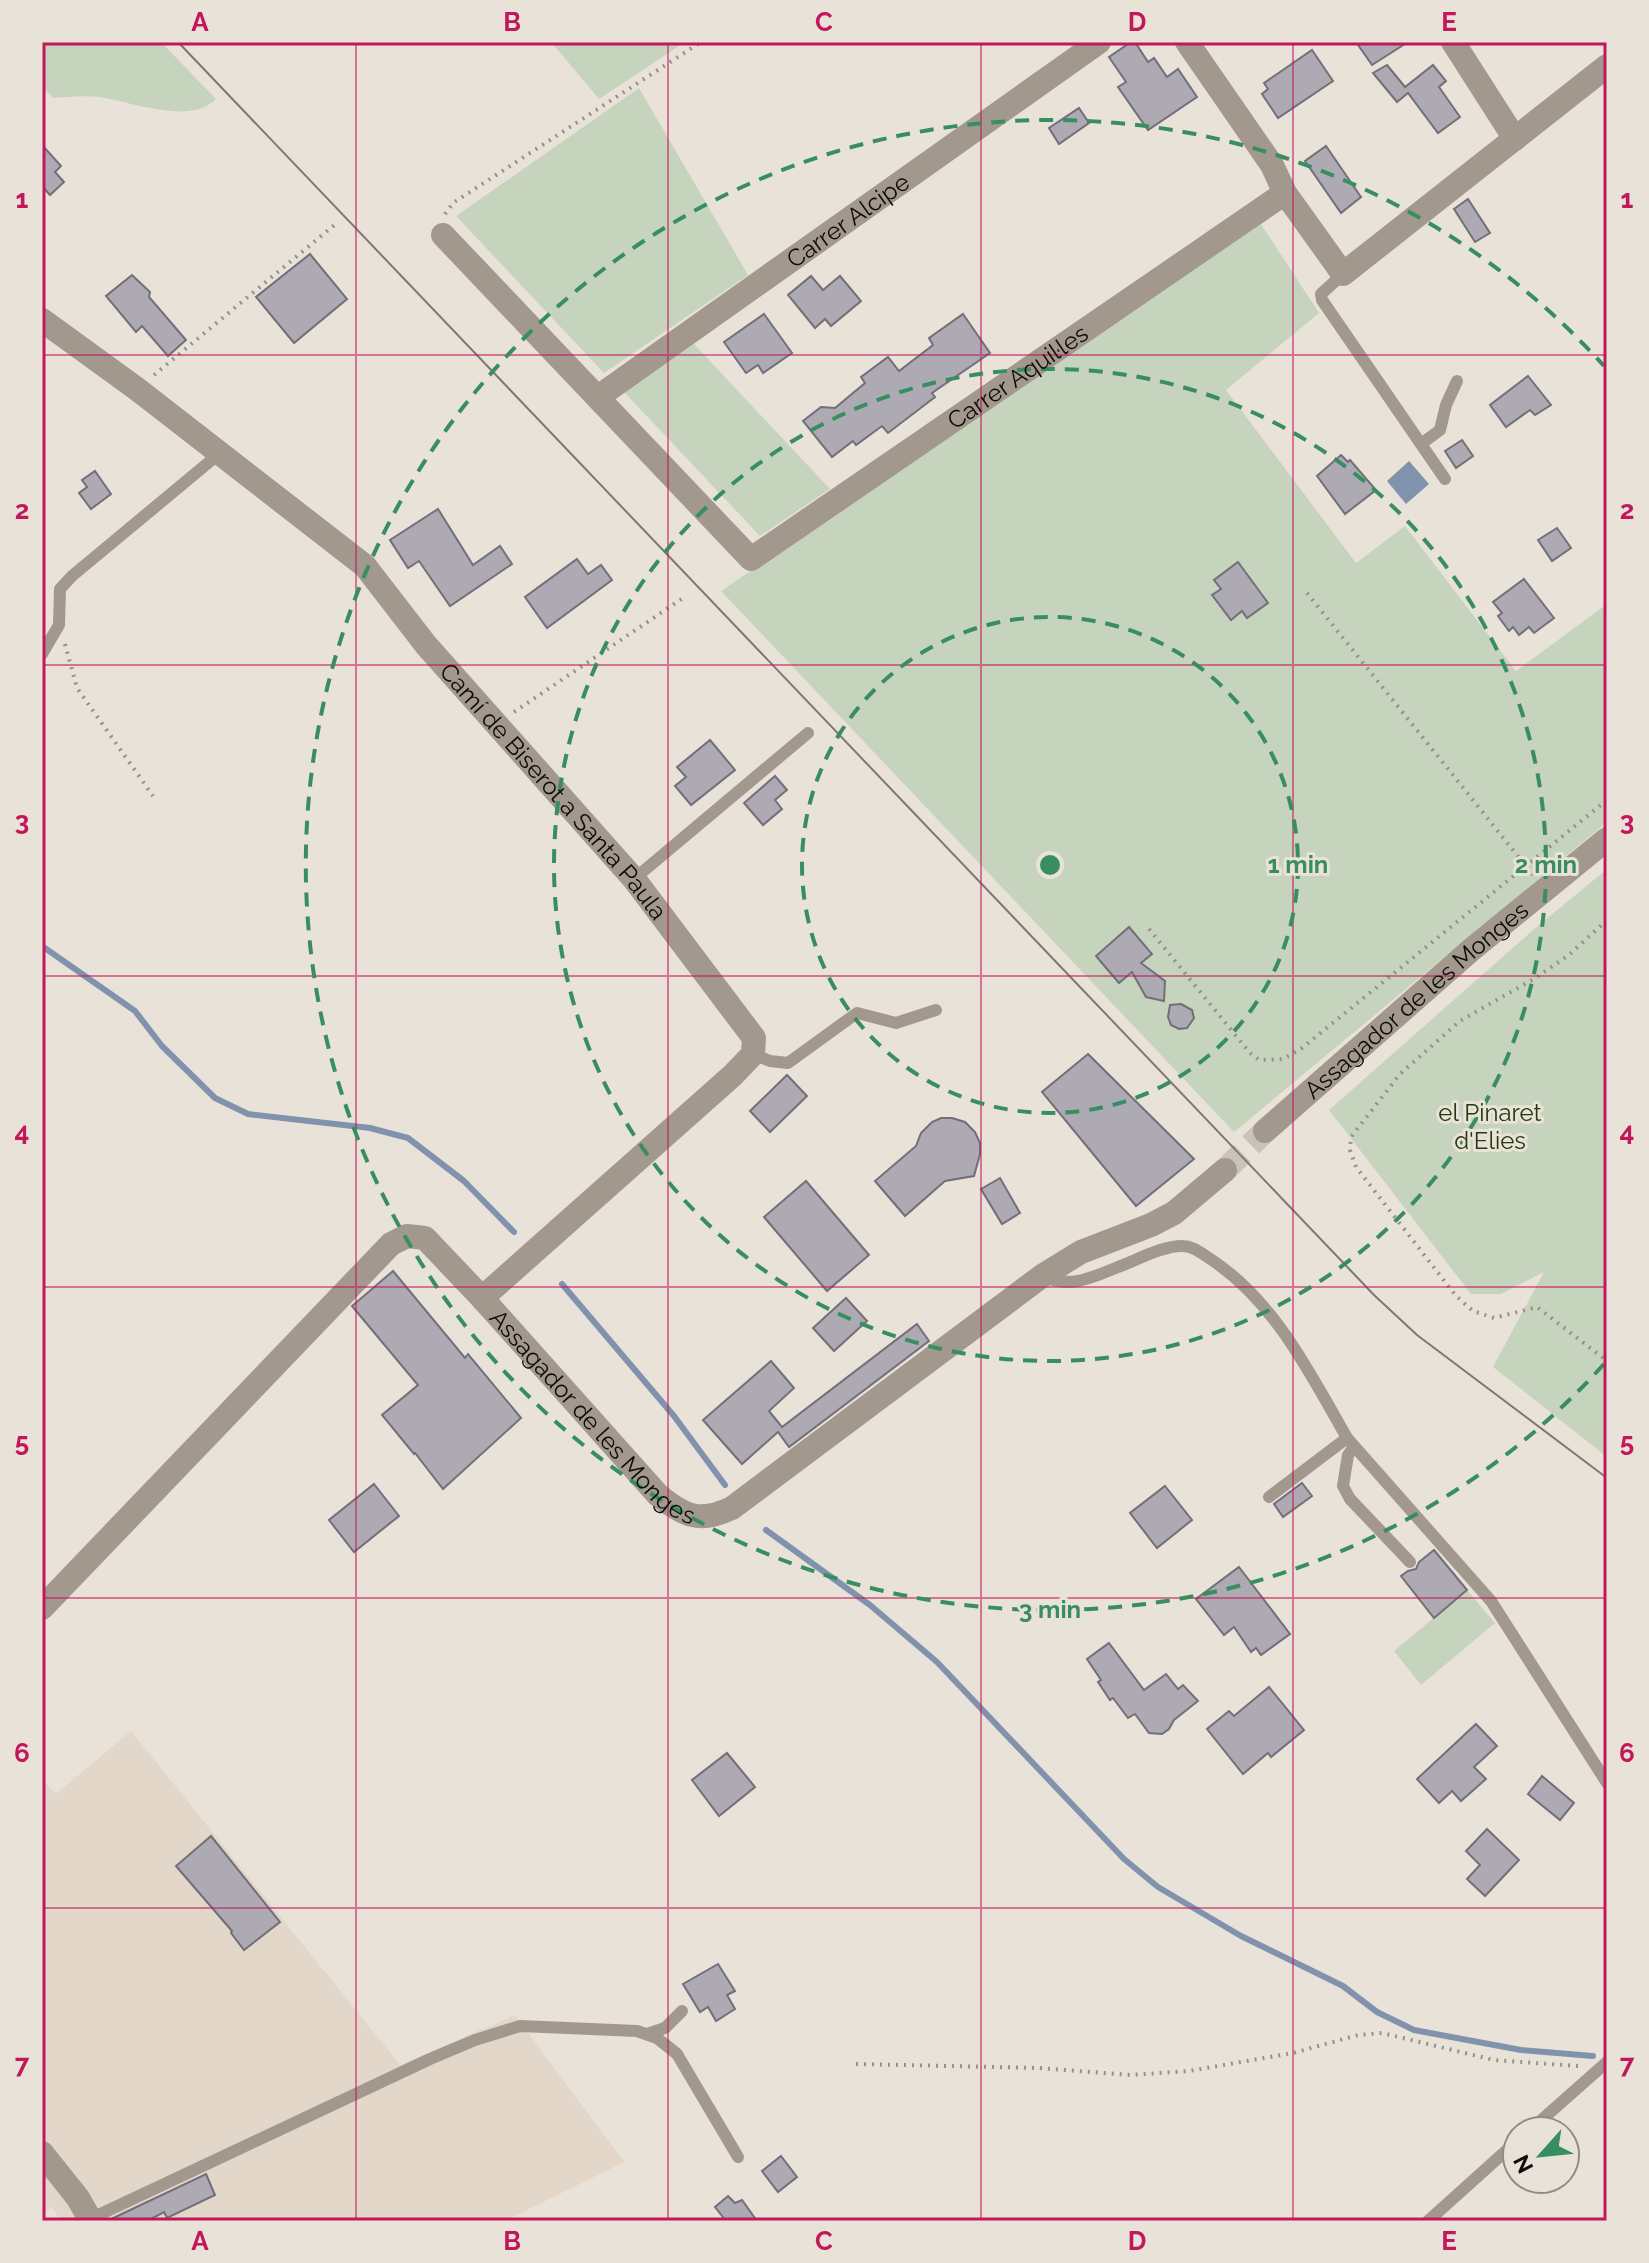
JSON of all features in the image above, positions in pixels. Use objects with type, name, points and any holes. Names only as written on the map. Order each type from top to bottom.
[{"type":"street","name":"Carrer Alcipe","points":[[598,397],[1099,42]]},
{"type":"street","points":[[1187,42],[1272,165],[1285,193],[1343,274],[1607,66]]},
{"type":"street","points":[[1453,42],[1515,139]]},
{"type":"street","name":"Carrer Aquil·les","points":[[598,397],[751,559],[1285,193]]},
{"type":"street","points":[[443,235],[598,397]]},
{"type":"street","name":"Camí de Biserot a Santa Paula","points":[[42,320],[137,389],[365,566],[426,645],[634,879],[754,1038],[753,1054]]},
{"type":"street","name":"Assagador de les Monges","points":[[1265,1131],[1471,950],[1607,839]]},
{"type":"street","points":[[482,1298],[753,1054]]},
{"type":"street","name":"Assagador de les Monges","points":[[42,1608],[391,1244],[407,1236],[425,1238],[658,1495],[690,1517],[709,1516],[732,1508],[1042,1276],[1081,1252],[1174,1213],[1225,1170]]},
{"type":"street","points":[[42,2153],[78,2198],[90,2220]]},
{"type":"lane","points":[[1343,274],[1321,294],[1322,300],[1445,479]]},
{"type":"lane","points":[[1421,444],[1440,430],[1446,405],[1457,381]]},
{"type":"lane","points":[[42,654],[59,625],[60,589],[220,453]]},
{"type":"lane","points":[[634,879],[808,733]]},
{"type":"lane","points":[[753,1054],[770,1061],[788,1063],[857,1013],[896,1023],[936,1010]]},
{"type":"lane","points":[[1042,1276],[1056,1282],[1075,1284],[1179,1245],[1191,1247],[1227,1270],[1247,1288],[1285,1334],[1350,1442],[1491,1601],[1607,1783]]},
{"type":"lane","points":[[1269,1497],[1350,1442]]},
{"type":"lane","points":[[1350,1442],[1343,1486],[1350,1499],[1410,1562]]},
{"type":"lane","points":[[647,2034],[665,2028],[682,2011]]},
{"type":"lane","points":[[90,2220],[430,2059],[520,2026],[637,2031],[657,2038],[677,2054],[738,2157]]},
{"type":"lane","points":[[1547,2115],[1603,2065]]},
{"type":"lane","points":[[1428,2221],[1501,2155]]},
{"type":"path","points":[[443,235],[441,223],[453,203],[701,42]]},
{"type":"path","points":[[137,389],[338,222]]},
{"type":"path","points":[[1307,593],[1545,889]]},
{"type":"path","points":[[496,724],[686,596]]},
{"type":"path","points":[[59,625],[77,688],[153,796]]},
{"type":"path","points":[[1149,929],[1250,1053],[1259,1060],[1283,1059],[1302,1048],[1607,800]]},
{"type":"path","points":[[1607,920],[1570,954],[1537,977],[1460,1021],[1400,1074],[1351,1137],[1350,1150],[1356,1167],[1404,1231],[1456,1296],[1473,1311],[1494,1318],[1537,1307],[1607,1361]]},
{"type":"path","points":[[856,2064],[1039,2068],[1130,2075],[1189,2071],[1293,2053],[1358,2035],[1382,2033],[1494,2060],[1603,2065]]},
{"type":"shaded area","points":[[131,1731],[400,2065],[515,2015],[624,2162],[505,2221],[61,2221],[52,2207],[42,2215],[42,1779],[56,1794]]},
{"type":"green space","points":[[42,42],[161,42],[216,99],[205,107],[176,111],[98,97],[53,98],[42,86]]},
{"type":"green space","points":[[551,42],[685,42],[599,99]]},
{"type":"green space","points":[[639,88],[748,275],[604,373],[456,216]]},
{"type":"green space","points":[[1261,224],[1319,313],[1226,390],[1356,563],[1405,526],[1516,671],[1607,604],[1607,822],[1234,1132],[721,591]]},
{"type":"green space","points":[[694,344],[830,489],[760,536],[624,392]]},
{"type":"green space","name":"el Pinaret d'Elies","points":[[1607,869],[1607,1457],[1493,1367],[1544,1272],[1501,1294],[1471,1294],[1329,1110]]},
{"type":"green space","points":[[1467,1590],[1495,1623],[1421,1685],[1394,1651]]},
{"type":"water","points":[[1409,461],[1429,484],[1406,504],[1387,481]]},
{"type":"building","points":[[1135,42],[1148,62],[1154,58],[1167,77],[1178,69],[1197,97],[1148,130],[1118,87],[1126,82],[1109,57]]},
{"type":"building","points":[[1356,42],[1408,42],[1372,65]]},
{"type":"building","points":[[1312,50],[1333,81],[1278,118],[1262,94],[1268,89],[1264,83]]},
{"type":"building","points":[[1387,65],[1405,87],[1433,65],[1446,81],[1439,87],[1460,117],[1438,133],[1408,93],[1397,102],[1373,73]]},
{"type":"building","points":[[1079,108],[1089,123],[1059,144],[1049,128]]},
{"type":"building","points":[[42,145],[61,166],[55,172],[64,182],[50,195],[42,186]]},
{"type":"building","points":[[1326,146],[1361,197],[1341,213],[1305,161]]},
{"type":"building","points":[[1468,199],[1490,233],[1475,242],[1454,209]]},
{"type":"building","points":[[310,254],[347,299],[294,343],[256,297]]},
{"type":"building","points":[[132,275],[150,292],[149,297],[186,340],[168,356],[142,326],[136,332],[106,296]]},
{"type":"building","points":[[811,276],[823,290],[840,276],[861,301],[831,326],[825,319],[815,328],[788,295]]},
{"type":"building","points":[[764,314],[792,353],[763,373],[758,365],[746,373],[724,342]]},
{"type":"building","points":[[963,314],[990,353],[932,393],[935,397],[888,433],[882,426],[856,445],[853,441],[832,457],[803,421],[821,407],[835,408],[865,383],[861,377],[888,357],[899,371],[933,345],[929,338]]},
{"type":"building","points":[[1528,376],[1551,405],[1535,415],[1530,410],[1506,427],[1490,405]]},
{"type":"building","points":[[1462,440],[1473,456],[1456,468],[1445,451]]},
{"type":"building","points":[[1341,455],[1348,462],[1350,460],[1376,490],[1345,514],[1317,476]]},
{"type":"building","points":[[95,471],[111,494],[91,509],[79,493],[87,487],[82,480]]},
{"type":"building","points":[[438,509],[473,565],[500,546],[512,564],[450,606],[419,561],[408,568],[390,540]]},
{"type":"building","points":[[1557,528],[1571,548],[1552,561],[1538,540]]},
{"type":"building","points":[[577,559],[588,574],[601,565],[612,580],[547,628],[525,597]]},
{"type":"building","points":[[1238,562],[1268,603],[1247,618],[1242,611],[1231,620],[1212,595],[1221,589],[1214,580]]},
{"type":"building","points":[[1524,579],[1554,618],[1534,633],[1529,627],[1519,635],[1513,627],[1509,631],[1498,616],[1502,613],[1493,602]]},
{"type":"building","points":[[710,740],[735,770],[691,805],[675,786],[686,777],[677,767]]},
{"type":"building","points":[[775,776],[787,790],[775,800],[782,809],[763,825],[744,803]]},
{"type":"building","points":[[1129,927],[1152,954],[1141,963],[1165,981],[1164,1001],[1146,997],[1132,972],[1119,983],[1096,956]]},
{"type":"building","points":[[1181,1004],[1192,1010],[1194,1018],[1187,1028],[1179,1029],[1171,1025],[1168,1017],[1170,1005]]},
{"type":"building","points":[[1088,1054],[1194,1159],[1136,1206],[1042,1092]]},
{"type":"building","points":[[787,1075],[807,1096],[770,1132],[750,1111]]},
{"type":"building","points":[[941,1118],[965,1122],[975,1132],[980,1143],[980,1154],[974,1176],[945,1181],[905,1216],[875,1181],[916,1146],[921,1133],[932,1122]]},
{"type":"building","points":[[1000,1178],[1020,1213],[1002,1224],[981,1189]]},
{"type":"building","points":[[806,1181],[869,1255],[827,1291],[764,1217]]},
{"type":"building","points":[[393,1271],[465,1358],[468,1354],[521,1418],[443,1489],[382,1415],[418,1385],[352,1306]]},
{"type":"building","points":[[846,1298],[867,1321],[834,1351],[813,1328]]},
{"type":"building","points":[[917,1324],[929,1341],[789,1447],[778,1432],[742,1464],[703,1420],[771,1361],[794,1388],[769,1411],[782,1427]]},
{"type":"building","points":[[1302,1483],[1312,1496],[1283,1517],[1274,1504]]},
{"type":"building","points":[[374,1484],[399,1516],[354,1552],[329,1520]]},
{"type":"building","points":[[1165,1486],[1192,1520],[1157,1548],[1130,1513]]},
{"type":"building","points":[[1434,1550],[1467,1590],[1434,1618],[1401,1576],[1416,1569],[1419,1562]]},
{"type":"building","points":[[1239,1567],[1290,1634],[1261,1655],[1256,1648],[1251,1652],[1234,1627],[1224,1635],[1196,1599]]},
{"type":"building","points":[[1109,1643],[1144,1690],[1166,1674],[1178,1689],[1183,1685],[1198,1701],[1162,1734],[1149,1733],[1135,1714],[1128,1718],[1113,1698],[1110,1700],[1087,1659]]},
{"type":"building","points":[[1269,1687],[1304,1730],[1271,1757],[1268,1753],[1243,1774],[1207,1729],[1229,1711],[1234,1716]]},
{"type":"building","points":[[1476,1724],[1497,1746],[1474,1767],[1486,1779],[1461,1801],[1452,1791],[1439,1803],[1417,1779]]},
{"type":"building","points":[[727,1753],[755,1787],[719,1816],[692,1780]]},
{"type":"building","points":[[1542,1776],[1574,1803],[1560,1820],[1528,1794]]},
{"type":"building","points":[[1487,1829],[1519,1860],[1485,1896],[1467,1879],[1480,1865],[1466,1851]]},
{"type":"building","points":[[211,1836],[280,1922],[244,1950],[232,1931],[176,1866]]},
{"type":"building","points":[[718,1964],[735,1991],[727,1995],[735,2009],[716,2021],[708,2007],[700,2012],[683,1984]]},
{"type":"building","points":[[781,2156],[797,2177],[778,2192],[762,2171]]},
{"type":"building","points":[[206,2174],[215,2195],[167,2218],[164,2212],[147,2221],[107,2221]]},
{"type":"building","points":[[728,2196],[735,2203],[742,2200],[757,2221],[726,2221],[715,2207]]},
{"type":"waterway","points":[[42,946],[135,1011],[162,1046],[215,1098],[248,1114],[370,1128],[408,1138],[464,1181],[514,1232]]},
{"type":"waterway","points":[[562,1284],[674,1416],[725,1485]]},
{"type":"waterway","points":[[766,1530],[870,1605],[937,1662],[1124,1859],[1158,1887],[1241,1936],[1343,1986],[1377,2012],[1414,2030],[1521,2050],[1593,2056]]},
{"type":"tunnel","points":[[1225,1170],[1265,1131]]},
{"type":"tram line","points":[[178,42],[1374,1295],[1417,1335],[1607,1478]]}]
